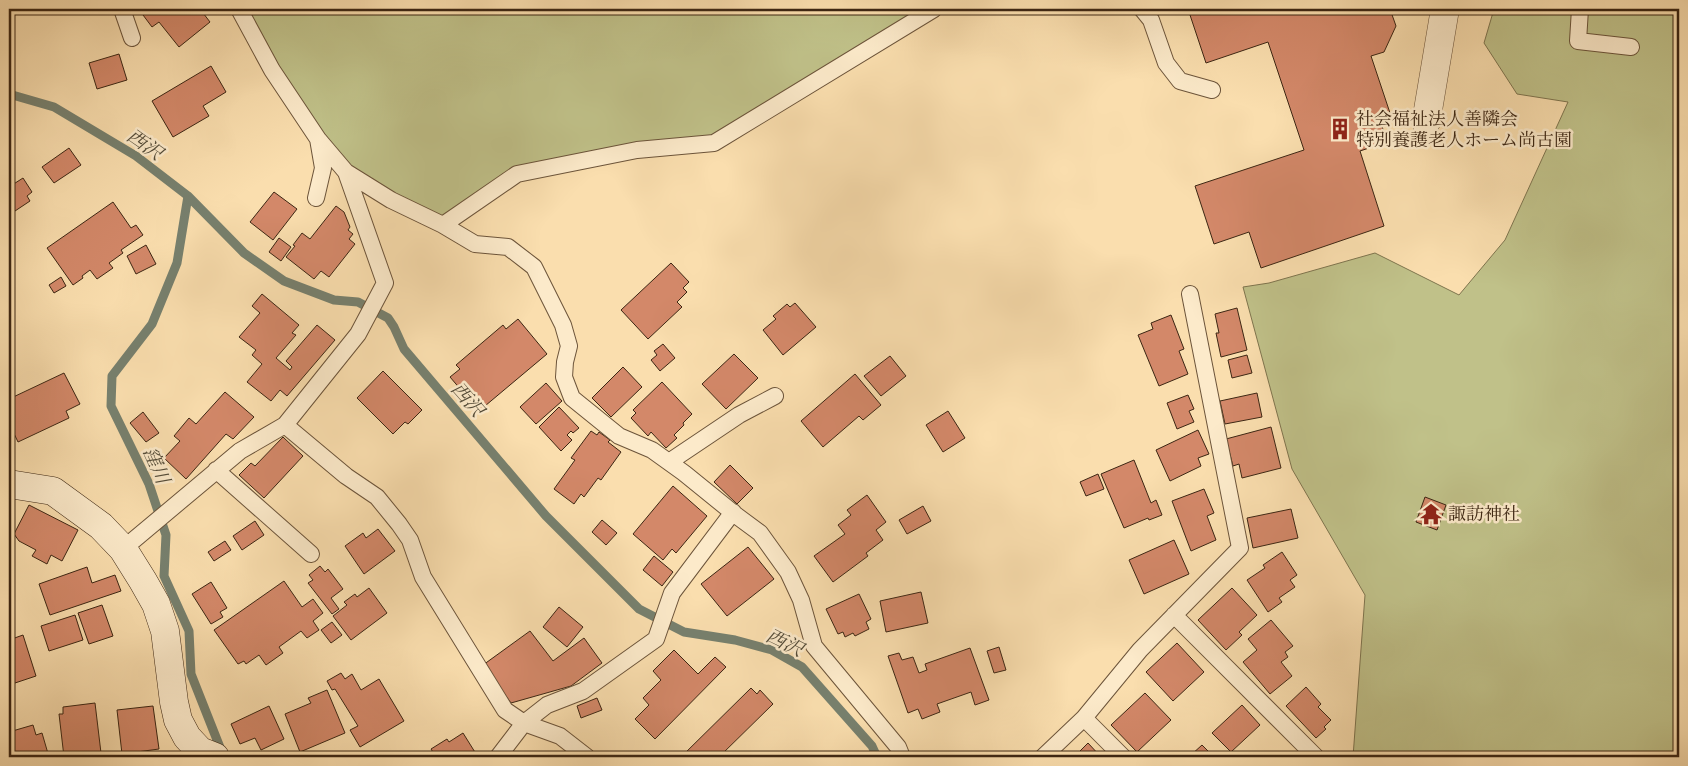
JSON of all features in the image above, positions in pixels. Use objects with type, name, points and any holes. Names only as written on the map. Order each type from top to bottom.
[{"type":"main road","points":[[1426,122],[1445,9]]},
{"type":"main road","points":[[9,484],[53,491],[101,526],[123,549],[156,604],[165,631],[178,720],[186,737],[200,755]]},
{"type":"lane","points":[[122,9],[132,38]]},
{"type":"lane","points":[[239,9],[272,70],[318,139],[346,172],[391,200],[443,225],[474,244],[508,247],[534,267],[563,325],[569,346],[564,377],[572,398],[619,436],[652,450],[760,533],[788,572],[801,600],[814,646],[898,748],[902,757]]},
{"type":"lane","points":[[443,225],[517,174],[637,150],[714,144],[934,9]]},
{"type":"lane","points":[[1142,9],[1151,20],[1166,63],[1180,81],[1212,90]]},
{"type":"lane","points":[[1580,9],[1578,41],[1631,47]]},
{"type":"lane","points":[[316,198],[323,168],[318,139]]},
{"type":"lane","points":[[123,549],[240,451],[285,425],[358,334],[385,283],[346,172]]},
{"type":"lane","points":[[1043,757],[1084,718],[1140,650],[1240,548],[1190,294]]},
{"type":"lane","points":[[668,462],[739,415],[775,396]]},
{"type":"lane","points":[[285,425],[346,476],[377,497],[400,524],[410,540],[423,577],[505,710],[524,723],[560,736],[586,757]]},
{"type":"lane","points":[[216,470],[311,554]]},
{"type":"lane","points":[[498,757],[524,723],[547,704],[583,691],[656,639],[672,593],[733,512]]},
{"type":"lane","points":[[1174,615],[1316,757]]},
{"type":"lane","points":[[1084,718],[1123,757]]},
{"type":"green space","points":[[239,9],[934,9],[714,143],[517,174],[443,225],[346,172]]},
{"type":"green space","points":[[1494,9],[1679,9],[1679,757],[1353,757],[1365,595],[1292,469],[1243,287],[1269,283],[1375,253],[1459,295],[1505,240],[1568,102],[1517,94],[1484,43]]},
{"type":"building","points":[[150,9],[200,9],[210,22],[179,47],[159,22],[152,27],[143,15]]},
{"type":"building","name":"社会福祉法人善隣会 特別養護老人ホーム尚古園","points":[[1188,9],[1390,9],[1396,26],[1384,52],[1371,56],[1390,113],[1379,117],[1387,142],[1360,151],[1384,226],[1261,268],[1249,232],[1214,244],[1195,186],[1304,150],[1268,42],[1206,63]]},
{"type":"building","points":[[119,54],[127,80],[97,89],[89,63]]},
{"type":"building","points":[[211,66],[226,92],[203,106],[209,116],[173,137],[152,101]]},
{"type":"building","points":[[69,148],[81,165],[54,183],[42,167]]},
{"type":"building","points":[[23,178],[32,192],[27,196],[30,201],[9,215],[9,187]]},
{"type":"building","points":[[274,192],[297,209],[273,240],[250,222]]},
{"type":"building","points":[[113,202],[131,228],[136,225],[143,235],[121,250],[123,253],[109,263],[113,268],[97,279],[90,270],[73,285],[47,248]]},
{"type":"building","points":[[336,206],[344,212],[350,227],[348,230],[353,234],[349,239],[355,244],[329,277],[321,271],[314,279],[286,257],[302,233],[310,239]]},
{"type":"building","points":[[279,238],[291,247],[281,261],[269,252]]},
{"type":"building","points":[[146,245],[156,264],[136,274],[127,256]]},
{"type":"building","points":[[671,263],[689,282],[683,288],[687,292],[677,302],[682,307],[648,339],[621,310]]},
{"type":"building","points":[[61,277],[66,286],[54,293],[49,285]]},
{"type":"building","points":[[262,294],[299,325],[292,333],[296,335],[276,358],[290,370],[292,367],[286,361],[317,325],[335,340],[287,396],[280,390],[271,401],[247,382],[262,364],[252,355],[256,350],[239,337],[260,313],[252,306]]},
{"type":"building","points":[[795,303],[816,327],[783,355],[763,330],[776,319],[773,316],[787,304],[790,307]]},
{"type":"building","points":[[1237,308],[1247,350],[1221,357],[1216,333],[1219,333],[1215,314]]},
{"type":"building","points":[[1171,315],[1184,349],[1179,351],[1188,374],[1159,386],[1138,335],[1153,329],[1151,323]]},
{"type":"building","points":[[518,319],[547,354],[479,411],[450,377],[460,369],[456,365],[503,325],[506,329]]},
{"type":"building","points":[[663,344],[675,358],[660,371],[651,360],[657,355],[654,351]]},
{"type":"building","points":[[734,354],[758,378],[726,409],[702,384]]},
{"type":"building","points":[[1247,355],[1252,373],[1232,378],[1228,360]]},
{"type":"building","points":[[890,356],[906,376],[881,396],[864,376]]},
{"type":"building","points":[[623,367],[642,387],[611,417],[592,398]]},
{"type":"building","points":[[383,371],[422,410],[408,424],[405,422],[393,434],[357,398]]},
{"type":"building","points":[[64,373],[80,404],[66,411],[69,418],[18,442],[9,423],[9,399]]},
{"type":"building","points":[[855,374],[881,405],[863,420],[859,416],[823,447],[801,421]]},
{"type":"building","points":[[662,382],[692,414],[674,435],[677,438],[666,448],[651,432],[648,436],[631,418],[636,413],[633,410]]},
{"type":"building","points":[[546,383],[562,401],[536,424],[520,407]]},
{"type":"building","points":[[225,392],[254,417],[233,439],[226,434],[186,479],[164,458],[180,441],[174,436],[189,418],[196,424]]},
{"type":"building","points":[[1257,393],[1262,417],[1225,424],[1220,401]]},
{"type":"building","points":[[1188,395],[1194,409],[1189,411],[1194,422],[1177,429],[1167,403]]},
{"type":"building","points":[[559,407],[579,428],[567,435],[572,440],[561,451],[539,427]]},
{"type":"building","points":[[948,411],[965,438],[943,452],[926,425]]},
{"type":"building","points":[[143,412],[159,433],[146,442],[130,423]]},
{"type":"building","points":[[1271,427],[1281,468],[1242,478],[1239,464],[1233,466],[1226,439]]},
{"type":"building","points":[[1198,430],[1209,454],[1198,458],[1201,466],[1170,481],[1156,450]]},
{"type":"building","points":[[591,431],[597,435],[599,432],[621,452],[601,480],[598,478],[584,497],[581,494],[574,504],[554,489],[575,460],[571,458]]},
{"type":"building","points":[[283,437],[303,456],[264,498],[239,475],[251,463],[255,466]]},
{"type":"building","points":[[1134,460],[1151,503],[1156,500],[1162,515],[1149,520],[1148,518],[1124,528],[1101,474]]},
{"type":"building","points":[[730,465],[753,488],[737,504],[714,482]]},
{"type":"building","points":[[1098,474],[1104,489],[1086,496],[1080,482]]},
{"type":"building","points":[[673,486],[707,516],[676,553],[672,549],[663,560],[633,534]]},
{"type":"building","points":[[1204,489],[1214,513],[1207,516],[1216,540],[1191,551],[1172,501]]},
{"type":"building","points":[[867,495],[886,522],[876,530],[883,540],[866,553],[868,556],[833,582],[814,556],[845,534],[838,525],[851,515],[847,510]]},
{"type":"building","name":"諏訪神社","points":[[1425,497],[1446,505],[1437,530],[1416,522]]},
{"type":"building","points":[[29,505],[78,530],[62,561],[51,555],[47,564],[32,556],[36,550],[19,541],[14,534]]},
{"type":"building","points":[[923,506],[931,521],[907,534],[899,520]]},
{"type":"building","points":[[1291,509],[1298,538],[1253,548],[1247,518]]},
{"type":"building","points":[[602,520],[617,533],[606,545],[592,532]]},
{"type":"building","points":[[255,521],[264,535],[242,550],[233,536]]},
{"type":"building","points":[[378,529],[395,551],[364,574],[345,546],[363,533],[366,538]]},
{"type":"building","points":[[1174,540],[1189,574],[1144,594],[1129,560]]},
{"type":"building","points":[[225,541],[231,550],[214,561],[208,552]]},
{"type":"building","points":[[748,547],[774,579],[727,616],[701,584]]},
{"type":"building","points":[[1282,552],[1297,575],[1290,580],[1295,587],[1279,598],[1282,602],[1268,612],[1247,580],[1265,568],[1263,565]]},
{"type":"building","points":[[654,556],[673,572],[662,586],[643,570]]},
{"type":"building","points":[[320,566],[325,572],[328,569],[343,589],[331,598],[339,609],[332,614],[308,583],[313,580],[309,575]]},
{"type":"building","points":[[87,567],[92,583],[115,575],[121,591],[50,615],[39,584]]},
{"type":"building","points":[[284,581],[302,607],[313,599],[323,613],[313,621],[319,630],[307,638],[301,631],[279,647],[283,653],[266,665],[259,655],[246,664],[244,661],[238,664],[214,630]]},
{"type":"building","points":[[211,582],[227,608],[220,612],[223,617],[211,624],[192,594]]},
{"type":"building","points":[[369,588],[387,613],[351,640],[333,616],[347,605],[344,602],[355,594],[357,597]]},
{"type":"building","points":[[1232,588],[1257,615],[1239,632],[1242,635],[1226,650],[1198,620]]},
{"type":"building","points":[[921,592],[928,623],[886,632],[880,601]]},
{"type":"building","points":[[859,594],[871,619],[866,622],[869,629],[855,636],[853,633],[845,637],[843,632],[838,634],[826,609]]},
{"type":"building","points":[[102,605],[113,636],[89,644],[78,613]]},
{"type":"building","points":[[559,607],[583,627],[567,647],[543,627]]},
{"type":"building","points":[[75,615],[83,640],[49,651],[41,626]]},
{"type":"building","points":[[1271,620],[1293,646],[1285,652],[1288,657],[1281,662],[1292,676],[1270,694],[1243,662],[1257,650],[1248,639]]},
{"type":"building","points":[[332,622],[342,635],[331,643],[321,630]]},
{"type":"building","points":[[530,631],[553,661],[584,638],[602,663],[571,686],[511,703],[483,665]]},
{"type":"building","points":[[23,635],[36,676],[9,685],[9,640]]},
{"type":"building","points":[[1177,643],[1204,672],[1173,701],[1146,672]]},
{"type":"building","points":[[999,647],[1006,670],[994,673],[987,651]]},
{"type":"building","points":[[970,648],[989,700],[975,705],[971,692],[937,704],[940,712],[922,719],[918,709],[908,713],[888,656],[899,653],[902,660],[913,657],[919,673],[927,670],[925,664]]},
{"type":"building","points":[[674,650],[698,674],[715,657],[726,667],[655,739],[635,719],[649,705],[643,698],[661,680],[653,671]]},
{"type":"building","points":[[341,673],[345,679],[352,674],[361,690],[379,679],[404,721],[360,747],[350,730],[358,726],[335,689],[332,690],[327,681]]},
{"type":"building","points":[[1306,687],[1321,704],[1318,707],[1331,720],[1324,727],[1326,729],[1316,738],[1286,706]]},
{"type":"building","points":[[751,688],[757,694],[760,690],[773,704],[719,757],[681,757]]},
{"type":"building","points":[[327,690],[345,733],[300,752],[285,714],[311,703],[308,698]]},
{"type":"building","points":[[1145,693],[1171,720],[1137,752],[1111,725]]},
{"type":"building","points":[[597,698],[602,710],[581,718],[577,706]]},
{"type":"building","points":[[95,703],[101,753],[64,757],[59,714],[63,714],[63,707]]},
{"type":"building","points":[[1242,705],[1260,725],[1231,752],[1212,733]]},
{"type":"building","points":[[153,706],[159,749],[122,754],[117,710]]},
{"type":"building","points":[[269,706],[284,739],[261,750],[255,738],[240,744],[231,724]]},
{"type":"building","points":[[33,725],[36,735],[42,733],[49,757],[9,757],[9,732]]},
{"type":"building","points":[[463,733],[478,757],[436,757],[431,749],[447,739],[449,742]]},
{"type":"building","points":[[1088,743],[1101,757],[1074,757]]},
{"type":"building","points":[[1202,745],[1214,757],[1182,757],[1188,752],[1191,755]]},
{"type":"waterway","name":"西沢","points":[[9,94],[54,107],[136,156],[188,196],[244,253],[284,281],[334,300],[358,302],[388,318],[404,349],[546,516],[639,609],[684,632],[735,640],[772,650],[802,667],[872,746],[877,757]]},
{"type":"waterway","name":"窪川","points":[[188,196],[177,263],[152,324],[112,376],[111,406],[149,484],[166,535],[164,576],[189,631],[191,674],[223,755]]},
{"type":"place","name":"社会福祉法人善隣会 特別養護老人ホーム尚古園","points":[[1340,129]]},
{"type":"place","name":"諏訪神社","points":[[1431,514]]}]
